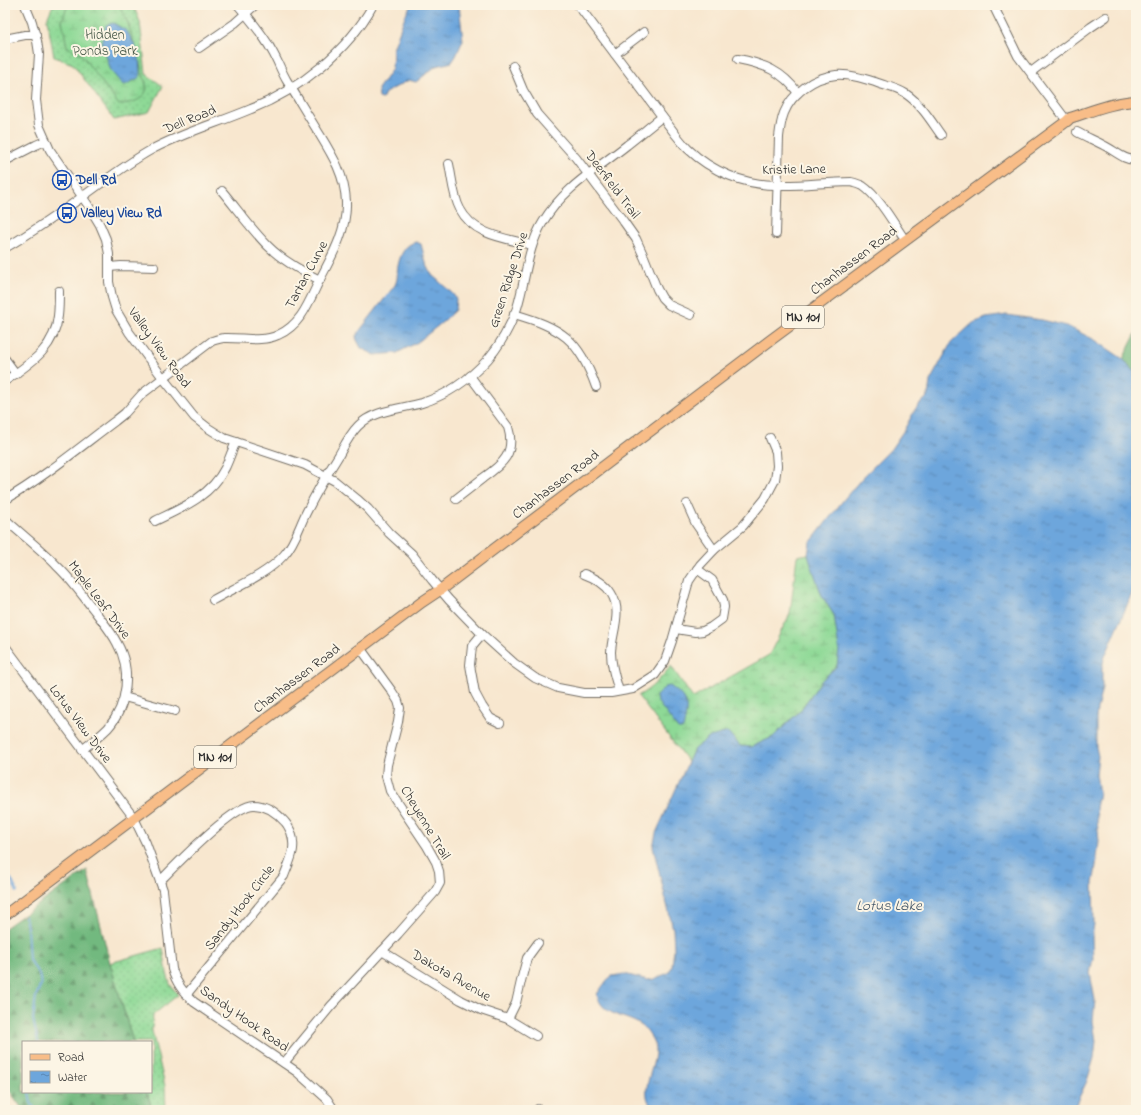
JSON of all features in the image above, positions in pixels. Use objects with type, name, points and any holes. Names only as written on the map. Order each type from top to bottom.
[{"type":"main road","name":"Chanhassen Road","points":[[5,915],[440,590],[759,349],[1070,118],[1126,101],[1136,101]]},
{"type":"street","name":"Valley View Road","points":[[25,5],[36,35],[39,54],[36,100],[39,125],[50,150],[97,219],[106,239],[109,254],[109,282],[116,310],[129,332],[163,378],[194,417],[224,438],[305,466],[335,481],[357,498],[389,533],[412,554],[440,590],[482,634],[514,663],[535,678],[558,688],[584,693],[611,693],[633,689],[656,675],[665,662],[676,629],[689,580],[714,550],[743,526],[765,500],[775,480],[777,466],[776,452],[770,438]]},
{"type":"street","name":"Tartan Curve","points":[[5,500],[49,471],[116,420],[125,413],[142,394],[212,341],[223,338],[251,339],[277,336],[288,329],[298,320],[305,309],[336,249],[342,234],[346,203],[340,171],[333,156],[286,80],[272,51],[261,34],[238,5]]},
{"type":"street","points":[[199,48],[223,32],[255,5]]},
{"type":"street","name":"Dell Road","points":[[5,248],[151,150],[176,138],[253,109],[292,88],[313,74],[342,47],[362,23],[373,5]]},
{"type":"street","name":"Kristie Lane","points":[[578,5],[662,117],[688,149],[702,161],[718,171],[734,178],[752,183],[778,186],[851,182],[861,185],[877,200],[906,240]]},
{"type":"street","points":[[993,5],[1018,56],[1066,121]]},
{"type":"street","points":[[1031,72],[1106,17]]},
{"type":"street","points":[[615,54],[644,32]]},
{"type":"street","points":[[5,39],[25,35],[36,35]]},
{"type":"street","points":[[738,59],[763,65],[774,70],[785,78],[798,93]]},
{"type":"street","name":"Deerfield Trail","points":[[513,66],[523,90],[537,114],[568,148],[636,239],[662,298],[669,305],[691,315]]},
{"type":"street","points":[[776,234],[779,137],[781,124],[785,112],[792,100],[798,93],[811,83],[822,78],[835,75],[861,78],[895,89],[904,93],[920,106],[941,135]]},
{"type":"street","name":"Green Ridge Drive","points":[[213,600],[260,574],[283,556],[292,544],[311,503],[326,476],[357,426],[365,420],[385,411],[405,408],[443,394],[470,376],[489,357],[503,339],[514,314],[532,245],[542,223],[551,209],[561,196],[662,117]]},
{"type":"street","points":[[1077,132],[1124,158],[1136,160]]},
{"type":"street","points":[[5,161],[36,144],[45,141]]},
{"type":"street","points":[[449,164],[459,208],[474,226],[483,232],[532,245]]},
{"type":"street","points":[[222,191],[269,247],[300,270],[320,280]]},
{"type":"street","points":[[109,267],[154,267]]},
{"type":"street","points":[[5,381],[37,358],[49,342],[55,330],[58,318],[59,291]]},
{"type":"street","points":[[514,314],[551,327],[564,335],[585,359],[596,387]]},
{"type":"street","points":[[5,359],[16,374]]},
{"type":"street","points":[[456,499],[503,462],[508,454],[510,445],[508,427],[470,376]]},
{"type":"street","points":[[155,521],[196,500],[208,491],[225,468],[236,442]]},
{"type":"street","points":[[687,504],[696,524],[714,550]]},
{"type":"street","name":"Maple Leaf Drive","points":[[5,519],[58,566],[72,582],[118,643],[123,657],[126,672],[124,697],[117,715],[108,727],[82,750]]},
{"type":"street","points":[[676,629],[703,632],[711,628],[722,619],[724,607],[723,600],[712,580],[697,569]]},
{"type":"street","points":[[584,574],[595,578],[607,587],[616,599],[617,608],[613,635],[612,669],[619,692]]},
{"type":"street","points":[[482,634],[472,646],[470,665],[475,693],[490,718],[500,724]]},
{"type":"street","name":"Lotus View Drive","points":[[5,646],[134,818]]},
{"type":"street","name":"Cheyenne Trail","points":[[284,1063],[332,1006],[435,892],[440,883],[439,871],[436,862],[390,791],[386,776],[387,765],[398,722],[400,708],[398,701],[361,648]]},
{"type":"street","points":[[124,697],[175,711]]},
{"type":"street","name":"Sandy Hook Circle","points":[[160,881],[218,826],[245,807],[253,805],[266,807],[278,814],[288,824],[294,840],[293,854],[284,876],[186,995]]},
{"type":"street","name":"Sandy Hook Road","points":[[134,818],[146,843],[163,890],[172,969],[178,985],[194,1002],[297,1072],[327,1099],[334,1110]]},
{"type":"street","points":[[508,1019],[516,1003],[527,958],[538,943]]},
{"type":"street","name":"Dakota Avenue","points":[[382,951],[461,1000],[481,1010],[508,1019],[536,1036]]},
{"type":"green space","name":"Hidden Ponds Park","points":[[53,5],[133,5],[140,22],[146,74],[163,86],[149,112],[114,120],[73,64],[54,57],[47,19]]},
{"type":"green space","name":"Hidden Ponds Park","points":[[68,5],[119,5],[128,23],[147,88],[140,99],[119,105],[80,53],[67,47],[62,20]]},
{"type":"green space","points":[[1136,333],[1136,374],[1123,359]]},
{"type":"green space","points":[[808,554],[822,596],[834,615],[840,649],[837,666],[822,680],[800,711],[773,737],[751,747],[740,746],[694,749],[688,762],[638,696],[656,683],[671,666],[693,698],[769,655],[790,614],[797,556]]},
{"type":"green space","points":[[87,870],[110,963],[133,1041],[22,1041],[22,1093],[147,1093],[152,1110],[23,1110],[5,1084],[5,928]]},
{"type":"green space","points":[[163,948],[170,984],[178,995],[153,1015],[152,1031],[165,1086],[166,1110],[152,1110],[147,1093],[152,1093],[152,1041],[133,1041],[110,963]]},
{"type":"water","points":[[411,5],[459,5],[463,40],[452,62],[436,66],[416,82],[409,80],[385,93],[382,99],[379,98],[378,89],[392,69],[393,49],[405,16]]},
{"type":"water","points":[[113,23],[127,31],[139,53],[140,77],[125,85],[122,84],[111,71],[102,42],[106,25]]},
{"type":"water","points":[[416,242],[421,244],[426,263],[432,275],[453,294],[456,299],[455,310],[418,342],[397,353],[375,355],[361,348],[356,336],[395,285],[397,279],[397,269],[402,254],[409,245]]},
{"type":"water","name":"Lotus Lake","points":[[1007,315],[1042,320],[1067,326],[1095,340],[1123,359],[1136,374],[1136,584],[1104,659],[1102,669],[1102,688],[1096,719],[1096,747],[1098,756],[1096,774],[1099,793],[1096,808],[1099,842],[1093,883],[1093,958],[1090,973],[1095,1000],[1093,1021],[1096,1041],[1094,1058],[1087,1081],[1073,1110],[656,1110],[649,1103],[647,1095],[647,1086],[655,1049],[653,1041],[642,1026],[609,1011],[604,1007],[597,994],[607,980],[612,976],[624,974],[648,980],[668,973],[672,967],[674,948],[673,929],[653,847],[656,833],[694,749],[710,737],[728,732],[740,746],[751,747],[773,737],[800,711],[822,680],[837,666],[839,649],[834,615],[822,596],[811,564],[808,554],[810,543],[863,477],[891,449],[904,430],[916,408],[928,396],[930,381],[951,343],[973,323],[986,318]]},
{"type":"water","points":[[670,686],[677,691],[686,704],[686,715],[683,729],[678,729],[657,701],[656,696],[665,687]]},
{"type":"waterway","points":[[5,874],[11,879],[17,892]]},
{"type":"waterway","points":[[25,916],[29,960],[39,974],[41,984],[36,996],[33,1019],[38,1041]]},
{"type":"waterway","points":[[29,1093],[31,1103],[36,1110]]},
{"type":"place","name":"Dell Rd","points":[[62,180]]},
{"type":"place","name":"Valley View Rd","points":[[67,213]]}]
